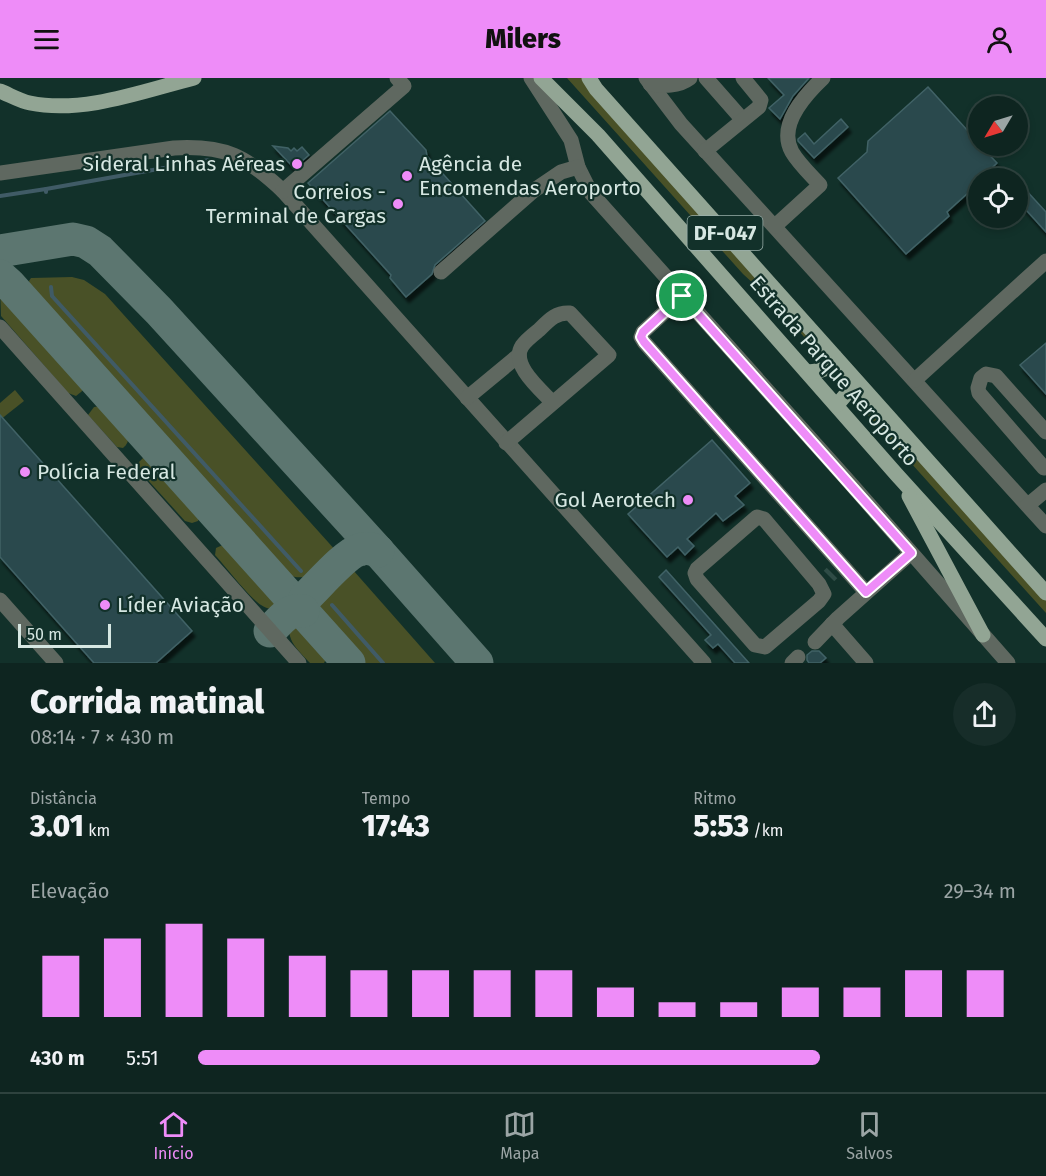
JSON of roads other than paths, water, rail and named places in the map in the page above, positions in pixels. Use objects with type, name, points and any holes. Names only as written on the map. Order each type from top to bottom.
[{"type":"main road","points":[[0,92],[28,103],[60,107],[82,105],[194,78]]},
{"type":"main road","name":"Estrada Parque Aeroporto","points":[[541,78],[598,135],[897,475],[1046,639]]},
{"type":"main road","name":"Estrada Parque Aeroporto","points":[[589,78],[861,388],[1046,593]]},
{"type":"main road","points":[[808,372],[822,371],[835,357]]},
{"type":"main road","points":[[837,405],[848,392],[861,388]]},
{"type":"main road","points":[[897,475],[983,635]]},
{"type":"street","points":[[283,191],[404,86],[397,78]]},
{"type":"street","points":[[531,78],[567,133],[578,167],[591,192],[1008,663]]},
{"type":"street","points":[[648,81],[667,86],[684,82],[690,78]]},
{"type":"street","points":[[706,78],[742,119]]},
{"type":"street","points":[[705,151],[759,107],[761,100],[743,78]]},
{"type":"street","points":[[775,226],[820,185],[791,150],[788,135],[794,113],[801,101],[823,78]]},
{"type":"street","points":[[648,81],[705,151],[1039,513]]},
{"type":"street","points":[[0,173],[201,146],[227,153],[251,164],[283,191],[705,663]]},
{"type":"street","points":[[441,273],[532,192],[561,172],[578,167]]},
{"type":"street","points":[[915,380],[1046,261]]},
{"type":"street","points":[[682,296],[643,332],[641,337],[831,574]]},
{"type":"street","points":[[506,443],[553,403],[609,355],[579,320],[570,313],[562,312],[554,315],[522,345],[519,355],[519,362],[553,403]]},
{"type":"street","points":[[0,327],[299,663]]},
{"type":"street","points":[[466,398],[519,355]]},
{"type":"street","points":[[1044,468],[980,393],[978,388],[981,378],[987,374],[996,376],[1046,432]]},
{"type":"street","points":[[1039,513],[1046,490]]},
{"type":"street","points":[[831,574],[822,598],[765,647],[762,647],[755,645],[697,579],[695,573],[697,568],[759,517],[831,574],[866,592]]},
{"type":"street","points":[[815,642],[866,592],[911,553]]},
{"type":"street","points":[[0,600],[56,663]]},
{"type":"street","points":[[832,624],[866,663]]},
{"type":"waterway","points":[[46,192],[46,189],[209,160]]},
{"type":"waterway","points":[[0,196],[46,189]]},
{"type":"waterway","points":[[51,287],[52,296],[301,571]]},
{"type":"waterway","points":[[332,605],[383,663]]},
{"type":"tunnel","points":[[829,576],[832,573]]},
{"type":"place","name":"Sideral Linhas Aéreas","points":[[297,164]]},
{"type":"place","name":"Agência de Encomendas Aeroporto","points":[[407,176]]},
{"type":"place","name":"Correios - Terminal de Cargas","points":[[398,204]]},
{"type":"place","name":"Polícia Federal","points":[[25,472]]},
{"type":"place","name":"Gol Aerotech","points":[[688,500]]},
{"type":"place","name":"Líder Aviação","points":[[105,605]]}]
